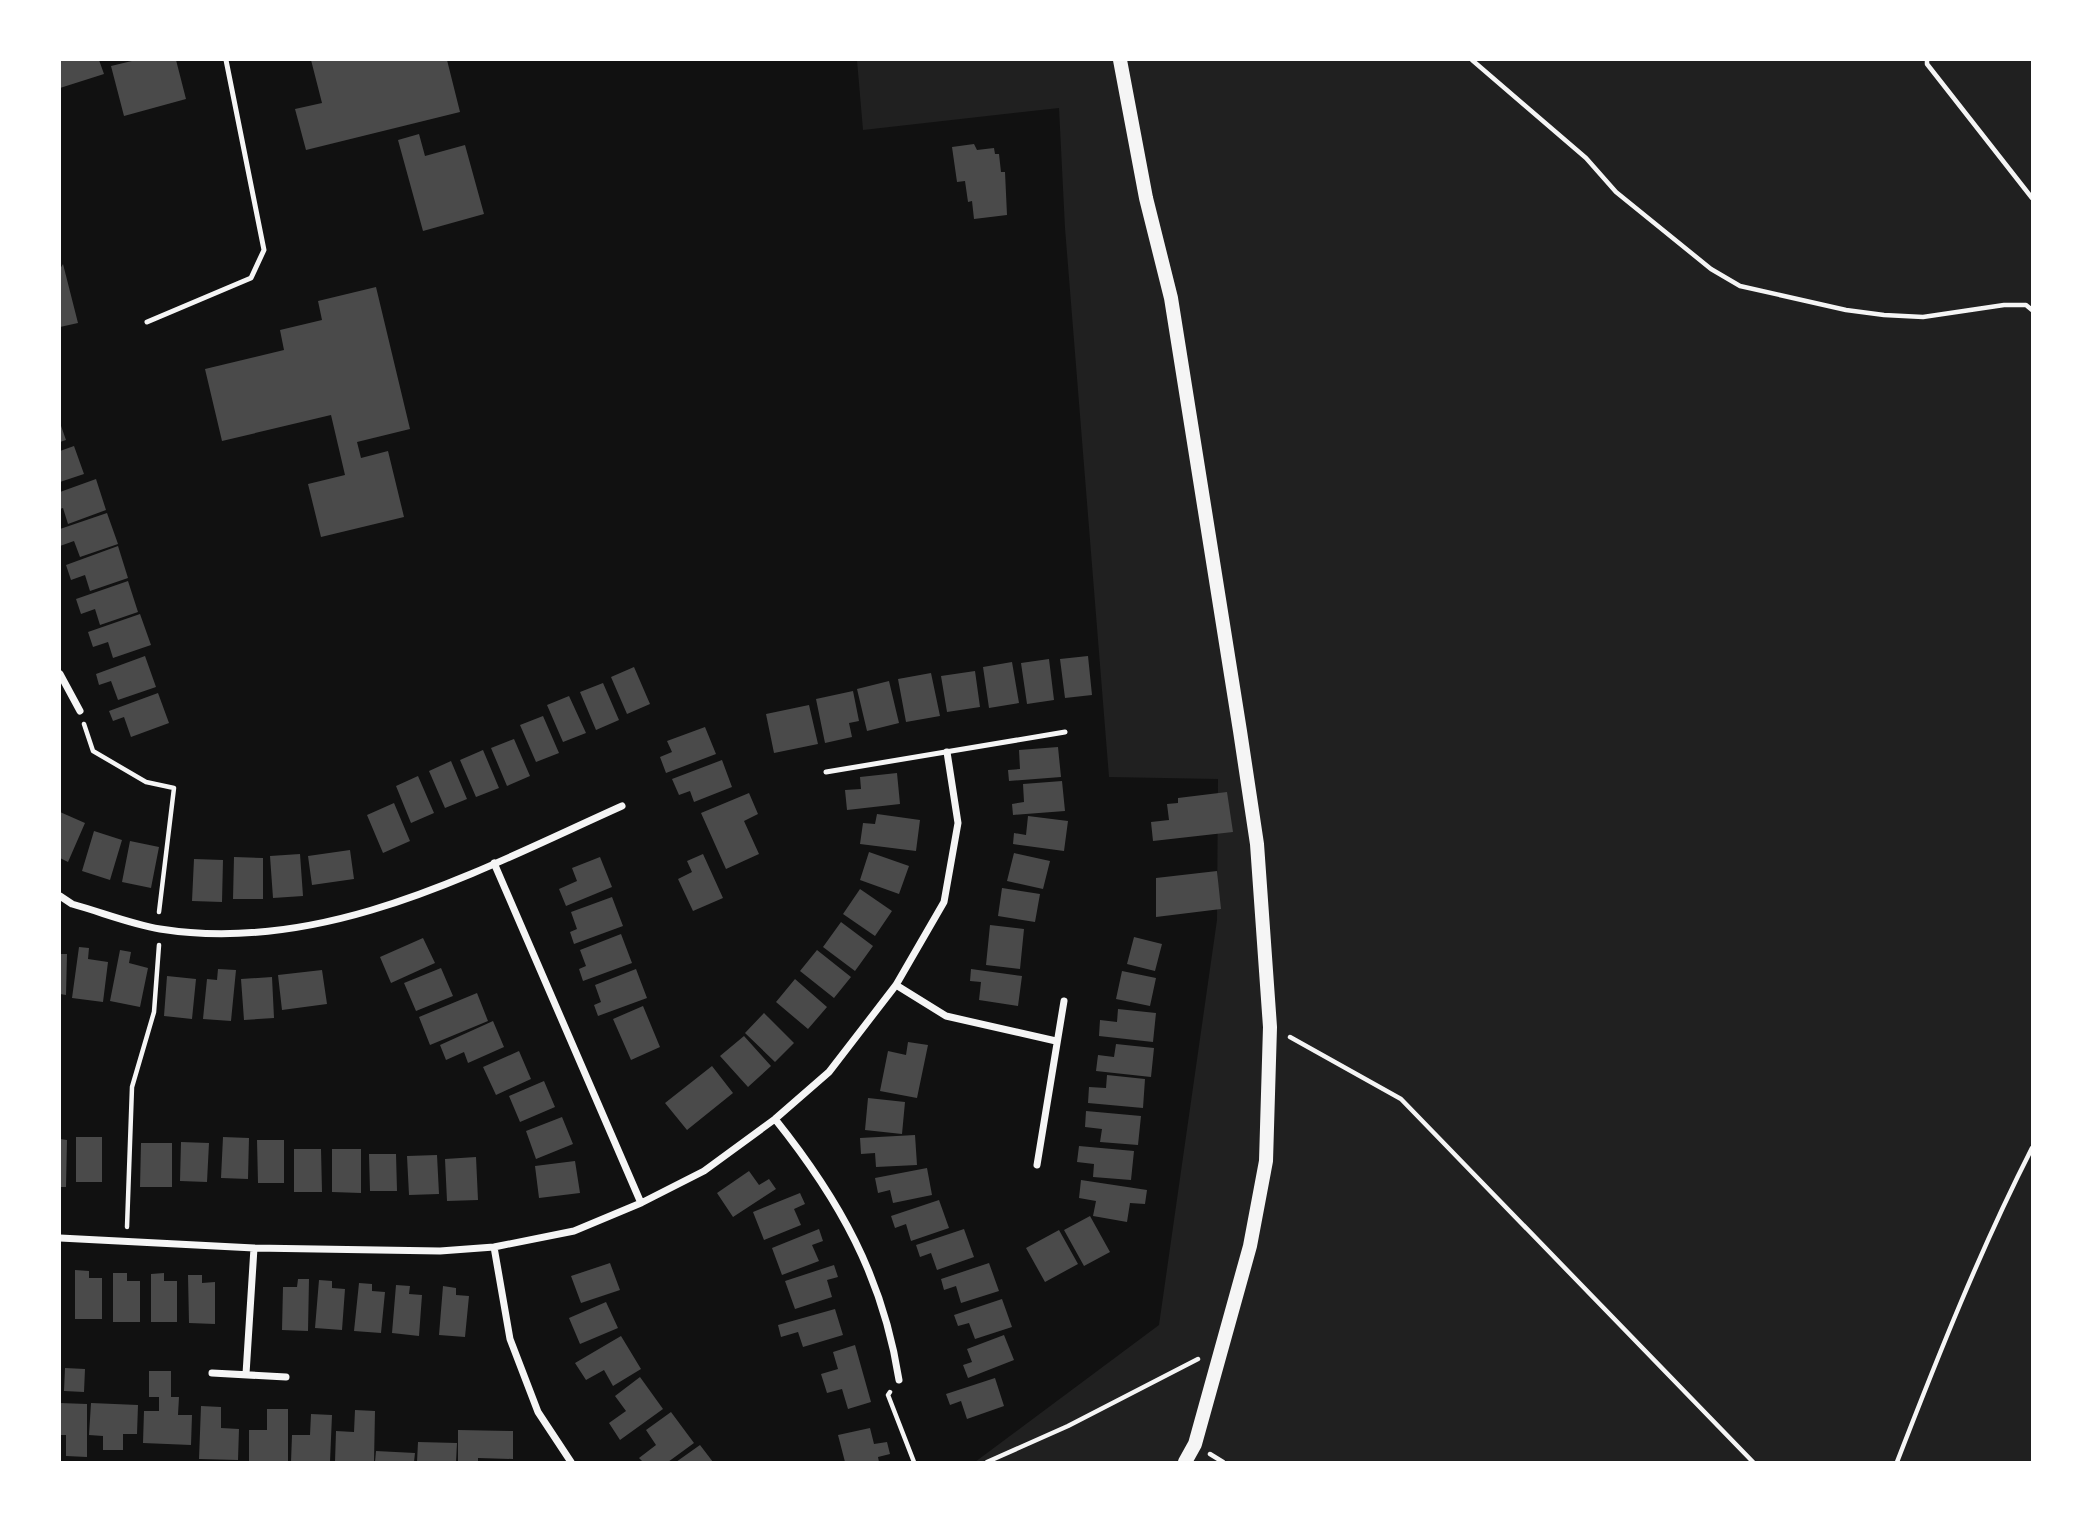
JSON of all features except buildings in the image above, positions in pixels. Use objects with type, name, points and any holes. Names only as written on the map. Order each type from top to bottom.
[{"type":"main road","points":[[1120,60],[1146,198],[1171,298],[1240,731],[1257,844],[1270,1027],[1266,1161],[1250,1246],[1195,1444],[1185,1462]]},
{"type":"street","points":[[60,674],[80,711]]},
{"type":"street","points":[[60,1238],[254,1248],[439,1251],[494,1247],[574,1231],[641,1203],[704,1171],[775,1119],[830,1072],[896,985],[944,902],[958,823],[947,752]]},
{"type":"street","points":[[60,896],[72,904],[159,929],[261,933],[379,910],[495,863],[622,806]]},
{"type":"street","points":[[495,863],[641,1203]]},
{"type":"street","points":[[896,985],[946,1016],[1056,1041]]},
{"type":"street","points":[[1037,1165],[1064,1001]]},
{"type":"street","points":[[775,1119],[812,1165],[849,1224],[872,1276],[893,1344],[899,1380]]},
{"type":"street","points":[[494,1247],[510,1339],[538,1412],[571,1462]]},
{"type":"street","points":[[247,1374],[254,1248]]},
{"type":"street","points":[[212,1373],[286,1377]]},
{"type":"lane","points":[[147,323],[251,278],[264,250],[226,60]]},
{"type":"lane","points":[[826,772],[1065,732]]},
{"type":"path","points":[[1472,60],[1586,158],[1616,192],[1711,269],[1740,286],[1846,310],[1884,315],[1923,317],[2004,305],[2026,305],[2032,310]]},
{"type":"path","points":[[1927,60],[1927,64],[2032,198]]},
{"type":"path","points":[[80,711],[93,751],[146,782],[174,788],[159,906],[154,1012],[132,1087],[126,1242]]},
{"type":"path","points":[[1270,1027],[1401,1099],[1753,1462]]},
{"type":"path","points":[[1897,1462],[1939,1354],[2007,1197],[2032,1148]]},
{"type":"path","points":[[987,1462],[1068,1426],[1203,1356],[1222,1351]]},
{"type":"path","points":[[899,1380],[888,1395],[914,1462]]},
{"type":"shaded area","points":[[857,60],[2032,60],[2032,1462],[975,1462],[1159,1325],[1217,920],[1218,779],[1109,777],[1065,228],[1059,108],[863,130]]}]
